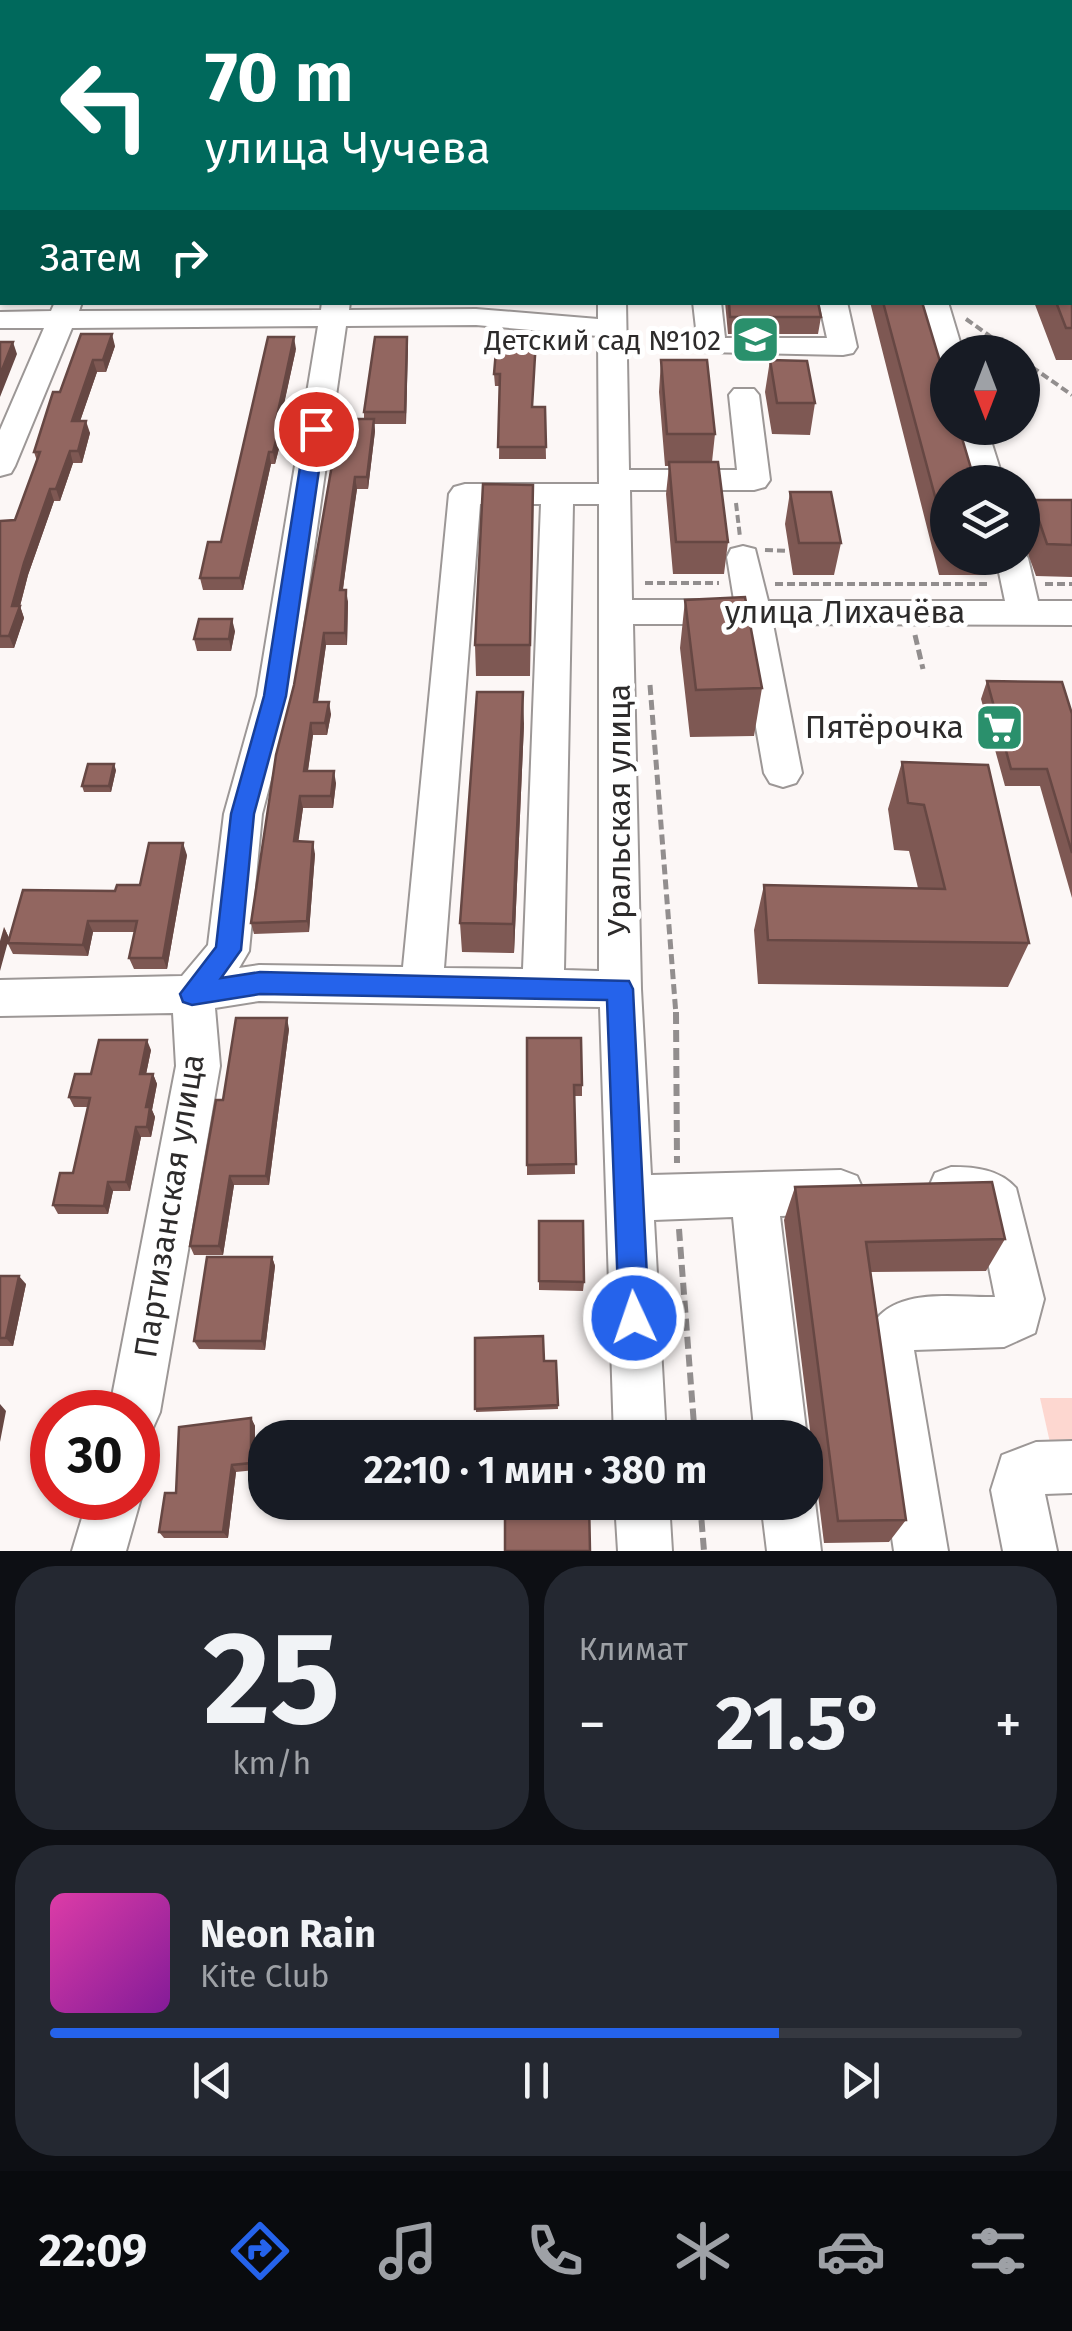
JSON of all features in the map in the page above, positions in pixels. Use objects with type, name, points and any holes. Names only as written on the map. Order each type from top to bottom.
[{"type":"street","points":[[707,305],[712,346],[843,347],[834,305]]},
{"type":"street","points":[[945,307],[947,335]]},
{"type":"street","points":[[192,994],[228,950],[243,814],[275,696],[334,309]]},
{"type":"street","points":[[0,320],[65,311],[334,309],[476,317],[612,316]]},
{"type":"street","points":[[0,466],[65,311]]},
{"type":"street","name":"Уральская улица","points":[[612,316],[615,487],[631,612],[620,989],[639,1420]]},
{"type":"street","points":[[543,987],[501,694],[466,494],[557,494],[754,480],[744,395]]},
{"type":"street","points":[[422,984],[557,494]]},
{"type":"street","points":[[753,576],[783,773]]},
{"type":"street","name":"улица Лихачёва","points":[[631,612],[753,576],[1019,585],[1072,612]]},
{"type":"street","points":[[0,998],[192,994],[260,983],[620,989]]},
{"type":"street","name":"Партизанская улица","points":[[138,1390],[198,1066],[192,994]]},
{"type":"street","points":[[629,1198],[980,1189],[992,1194],[999,1204],[1020,1298],[1018,1316],[1004,1322],[912,1323],[894,1334],[889,1352],[922,1551]]},
{"type":"street","points":[[754,1194],[779,1420]]},
{"type":"street","points":[[1030,1551],[1018,1490],[1021,1474],[1036,1468],[1072,1467]]},
{"type":"street","points":[[99,1551],[108,1520]]},
{"type":"street","points":[[643,1520],[644,1551]]},
{"type":"street","points":[[790,1520],[794,1551]]},
{"type":"path","points":[[945,307],[987,335]]},
{"type":"path","points":[[1040,373],[1072,395]]},
{"type":"path","points":[[733,480],[753,576]]},
{"type":"path","points":[[753,576],[789,551]]},
{"type":"path","points":[[631,612],[645,583],[753,576],[1019,585]]},
{"type":"path","points":[[913,626],[922,668]]},
{"type":"path","points":[[649,669],[678,1041],[677,1197],[695,1420]]},
{"type":"path","points":[[701,1520],[704,1551]]},
{"type":"shaded area","points":[[1040,1398],[1072,1398],[1072,1447],[1051,1447]]},
{"type":"building","points":[[729,305],[819,305],[821,317],[730,317]]},
{"type":"building","points":[[884,305],[923,305],[932,335],[930,445],[964,445],[970,465],[930,465],[930,478]]},
{"type":"building","points":[[1057,305],[1072,305],[1072,328],[1066,328]]},
{"type":"building","points":[[81,334],[112,334],[103,360],[93,360],[72,421],[86,421],[78,451],[70,451],[56,489],[50,489],[12,606],[20,606],[9,636],[0,636],[0,521],[15,520],[40,452],[34,452],[53,392],[60,392]]},
{"type":"building","points":[[268,337],[294,337],[276,421],[281,421],[273,452],[269,452],[240,578],[200,578],[208,542],[221,542]]},
{"type":"building","points":[[375,337],[407,337],[405,412],[364,412]]},
{"type":"building","points":[[497,339],[536,339],[532,407],[545,407],[546,447],[498,447],[500,374],[494,374]]},
{"type":"building","points":[[0,342],[13,342],[0,375]]},
{"type":"building","points":[[661,360],[707,360],[715,434],[667,434]]},
{"type":"building","points":[[770,360],[807,361],[815,403],[777,403]]},
{"type":"building","points":[[343,419],[374,419],[367,477],[355,477],[347,535],[340,590],[346,590],[345,633],[324,633],[314,702],[329,702],[325,723],[311,723],[304,771],[334,771],[331,796],[300,796],[294,841],[313,842],[307,921],[251,923],[276,755],[294,685]]},
{"type":"building","points":[[669,462],[718,462],[728,542],[676,542]]},
{"type":"building","points":[[483,484],[533,485],[530,645],[475,645]]},
{"type":"building","points":[[790,492],[831,492],[841,543],[799,543]]},
{"type":"building","points":[[1040,500],[1072,500],[1072,545],[1047,544],[1040,523]]},
{"type":"building","points":[[745,597],[762,688],[696,690],[685,600]]},
{"type":"building","points":[[199,619],[232,619],[229,639],[194,639]]},
{"type":"building","points":[[987,681],[1062,682],[1072,714],[1072,853],[1047,769],[1011,769]]},
{"type":"building","points":[[477,692],[523,692],[513,924],[460,923]]},
{"type":"building","points":[[902,762],[988,765],[1029,943],[768,940],[764,885],[945,889],[924,805],[908,803]]},
{"type":"building","points":[[88,764],[114,764],[109,786],[82,786]]},
{"type":"building","points":[[149,843],[183,843],[163,958],[129,958],[137,921],[88,921],[83,945],[8,943],[23,890],[115,891],[117,885],[140,885]]},
{"type":"building","points":[[236,1018],[287,1018],[266,1176],[230,1176],[219,1246],[190,1246],[216,1100],[223,1100]]},
{"type":"building","points":[[527,1038],[581,1038],[582,1085],[574,1085],[576,1164],[527,1165]]},
{"type":"building","points":[[99,1040],[147,1040],[140,1074],[153,1074],[146,1107],[150,1107],[147,1127],[136,1127],[126,1182],[108,1182],[104,1206],[53,1205],[60,1173],[73,1173],[90,1098],[69,1097],[75,1074],[91,1074]]},
{"type":"building","points":[[992,1182],[1005,1239],[866,1242],[906,1520],[838,1521],[795,1187]]},
{"type":"building","points":[[539,1221],[583,1221],[584,1282],[539,1281]]},
{"type":"building","points":[[207,1257],[272,1257],[262,1341],[194,1341]]},
{"type":"building","points":[[0,1276],[19,1276],[6,1338],[0,1338]]},
{"type":"building","points":[[543,1336],[544,1361],[556,1361],[558,1405],[475,1409],[475,1338]]},
{"type":"building","points":[[251,1418],[248,1463],[232,1465],[223,1532],[159,1532],[165,1493],[176,1493],[179,1427]]},
{"type":"building","points":[[505,1520],[589,1520],[590,1551],[505,1551]]},
{"type":"place","name":"Детский сад №102","points":[[756,340]]},
{"type":"place","name":"Пятёрочка","points":[[999,727]]},
{"type":"route","points":[[316,429],[275,696],[243,814],[228,950],[192,994],[260,983],[620,989],[634,1318]]}]
